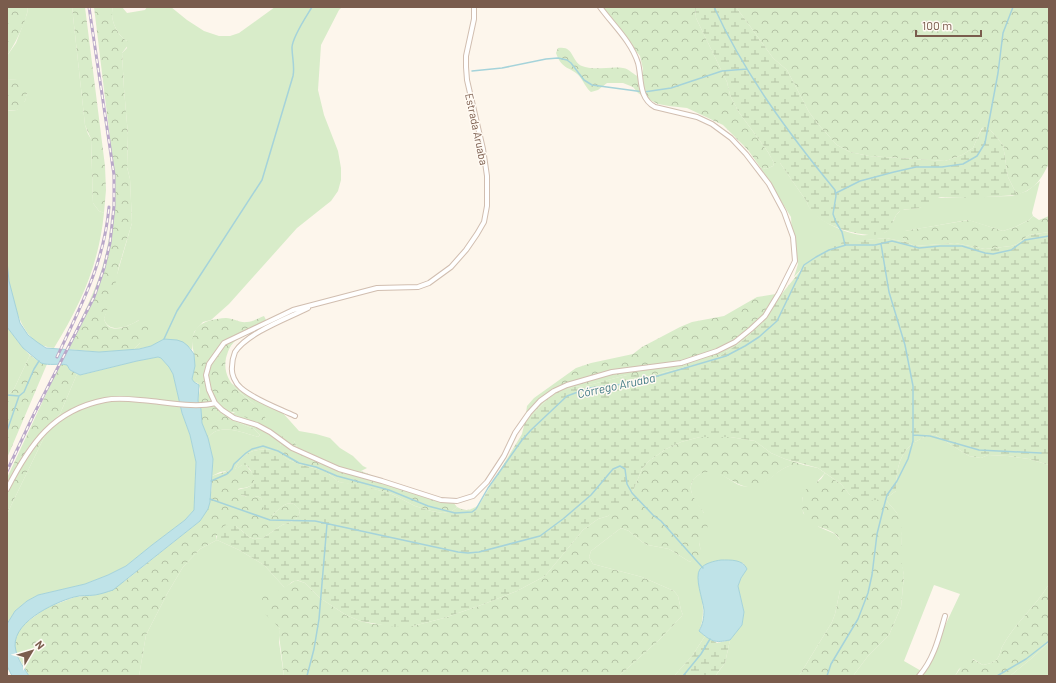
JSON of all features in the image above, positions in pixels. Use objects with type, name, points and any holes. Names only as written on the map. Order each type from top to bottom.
[{"type":"street","name":"Estrada Aruaba","points":[[216,404],[209,390],[206,375],[209,364],[215,353],[224,343],[293,310],[377,288],[418,287],[429,284],[451,267],[466,250],[484,222],[487,206],[487,176],[483,149],[467,80],[466,67],[466,56],[474,20],[474,7]]},
{"type":"street","points":[[7,489],[31,447],[56,421],[84,406],[106,400],[129,399],[179,404],[216,404],[234,418],[257,425],[270,432],[292,448],[339,469],[441,500],[457,501],[472,496],[487,482],[504,456],[515,433],[529,413],[540,401],[554,391],[567,385],[612,372],[681,363],[717,351],[735,342],[752,329],[765,316],[779,293],[795,261],[793,237],[784,212],[769,184],[746,154],[731,138],[712,124],[697,117],[655,107],[649,104],[643,93],[638,63],[633,50],[600,7]]},
{"type":"street","name":"Estrada Aruaba","points":[[295,416],[249,394],[240,387],[234,379],[231,370],[232,359],[247,340],[270,326],[317,304]]},
{"type":"street","points":[[919,676],[930,660],[939,640],[945,616]]},
{"type":"green space","points":[[7,7],[28,7],[17,39],[7,56]]},
{"type":"green space","points":[[28,7],[72,7],[85,125],[91,139],[93,203],[99,211],[104,213],[102,232],[93,267],[72,316],[54,348],[43,346],[35,341],[22,324],[14,303],[8,278],[7,111],[17,110],[25,101],[27,93],[17,80],[7,79],[7,56],[16,43],[27,14]]},
{"type":"green space","points":[[72,7],[85,7],[105,166],[106,190],[104,213],[99,211],[93,203],[91,139],[85,125]]},
{"type":"green space","points":[[94,7],[113,7],[112,18],[114,25],[120,35],[129,44],[122,53],[128,135],[127,167],[130,179],[132,223],[119,266],[114,291],[104,319],[107,325],[111,328],[117,329],[147,318],[150,325],[145,337],[133,350],[99,352],[67,349],[98,281],[105,257],[112,219],[112,163]]},
{"type":"green space","points":[[113,7],[122,7],[127,13],[145,10],[147,7],[171,7],[204,31],[219,36],[230,36],[239,33],[275,7],[342,7],[321,45],[318,90],[324,115],[338,151],[341,168],[341,180],[338,191],[331,201],[297,228],[229,304],[211,320],[203,322],[194,332],[192,350],[188,346],[164,339],[151,346],[133,350],[140,343],[139,320],[125,327],[115,328],[110,327],[104,319],[132,223],[130,179],[127,167],[128,135],[122,53],[127,48],[127,41],[117,31],[112,16]]},
{"type":"green space","points":[[600,7],[695,7],[696,18],[727,82],[730,95],[738,111],[768,152],[774,163],[773,166],[766,169],[760,167],[748,150],[723,125],[687,108],[658,104],[638,93],[633,87],[623,83],[607,83],[598,90],[591,92],[577,74],[564,66],[558,59],[556,53],[558,48],[567,49],[570,51],[578,64],[586,67],[623,68],[640,77],[643,69],[640,56]]},
{"type":"green space","points":[[695,7],[736,7],[773,58],[787,70],[809,112],[837,145],[850,152],[869,156],[945,161],[962,155],[973,148],[984,126],[987,126],[1003,145],[1008,177],[1017,195],[970,198],[941,197],[917,209],[902,210],[896,216],[888,230],[880,234],[871,235],[852,232],[825,222],[817,217],[812,211],[780,163],[774,163],[768,152],[738,111],[730,95],[727,82],[696,18]]},
{"type":"green space","points":[[736,7],[1049,7],[1049,163],[1046,169],[1033,187],[1017,195],[1008,177],[1003,145],[987,126],[982,128],[973,148],[962,155],[945,161],[869,156],[850,152],[837,145],[817,123],[809,112],[787,70],[773,58]]},
{"type":"green space","points":[[7,79],[22,80],[26,85],[26,100],[17,110],[7,111]]},
{"type":"green space","points":[[774,163],[780,163],[815,214],[838,228],[861,235],[886,232],[896,215],[901,210],[920,208],[934,198],[1012,196],[1027,191],[1040,181],[1032,213],[1033,216],[1029,220],[1015,227],[1003,231],[968,220],[905,231],[903,238],[906,242],[886,238],[857,241],[806,264],[794,277],[798,264],[793,249],[791,217],[760,167],[766,169],[773,166]]},
{"type":"green space","points":[[1033,216],[1039,220],[1049,216],[1049,232],[1029,235],[1017,244],[1011,246],[985,249],[955,243],[915,246],[906,242],[902,234],[904,231],[969,220],[1003,231],[1029,220]]},
{"type":"green space","points":[[1049,232],[1049,465],[1029,459],[1008,456],[988,455],[981,458],[969,456],[934,434],[915,442],[903,454],[896,480],[896,491],[885,499],[866,501],[850,495],[841,484],[818,468],[785,459],[771,453],[755,441],[730,437],[700,437],[681,442],[666,449],[649,461],[642,469],[627,502],[608,516],[598,519],[583,530],[545,576],[517,591],[484,604],[444,618],[413,626],[394,627],[360,621],[346,615],[320,598],[305,583],[297,580],[285,588],[264,565],[239,550],[217,540],[219,531],[226,525],[236,526],[249,537],[254,539],[263,538],[282,525],[293,521],[298,517],[300,511],[296,506],[288,503],[269,518],[264,511],[261,498],[257,496],[248,500],[246,496],[241,495],[237,498],[234,495],[235,491],[248,487],[254,482],[252,472],[246,465],[242,465],[235,470],[242,458],[251,452],[263,449],[276,450],[289,460],[325,471],[339,482],[360,485],[392,494],[415,506],[431,511],[443,513],[452,511],[457,507],[463,510],[471,509],[479,505],[522,434],[525,421],[553,396],[572,387],[585,386],[627,375],[653,375],[714,360],[744,340],[766,317],[780,296],[806,264],[823,250],[843,242],[886,238],[906,242],[915,246],[955,243],[985,249],[1011,246],[1017,244],[1029,235]]},
{"type":"green space","points":[[782,293],[766,317],[744,340],[714,360],[653,375],[627,375],[585,386],[572,387],[545,402],[525,421],[524,427],[527,406],[534,398],[576,368],[591,363],[633,354],[642,347],[692,322],[724,316],[757,297]]},
{"type":"green space","points":[[264,316],[266,322],[241,337],[231,346],[226,358],[226,370],[236,389],[260,409],[265,416],[266,423],[264,425],[233,412],[228,416],[230,419],[254,429],[260,435],[258,437],[238,431],[225,430],[213,433],[208,438],[202,423],[201,409],[198,401],[200,389],[198,383],[194,382],[192,379],[195,360],[193,337],[195,331],[203,323],[217,319],[226,318],[241,322],[249,322]]},
{"type":"green space","points":[[7,327],[30,355],[14,389],[7,396]]},
{"type":"green space","points":[[30,355],[41,363],[47,364],[7,458],[7,396],[14,389]]},
{"type":"green space","points":[[158,357],[161,358],[169,367],[173,374],[182,413],[190,435],[196,462],[194,510],[185,520],[126,566],[85,584],[38,595],[27,601],[15,611],[7,624],[7,514],[51,423],[60,414],[77,374],[81,375]]},
{"type":"green space","points":[[60,364],[67,365],[70,370],[77,374],[60,414],[51,423],[7,514],[7,478]]},
{"type":"green space","points":[[231,383],[244,392],[282,412],[299,431],[330,438],[340,448],[353,456],[367,468],[352,473],[300,453],[294,441],[282,440],[280,447],[276,450],[263,449],[246,454],[238,463],[235,470],[220,472],[212,476],[213,459],[208,438],[213,433],[232,430],[258,437],[260,435],[254,429],[230,419],[228,416],[229,414],[242,414],[264,424],[266,420],[259,409]]},
{"type":"green space","points":[[934,434],[969,456],[981,458],[988,455],[1008,456],[1029,459],[1049,465],[1049,584],[1007,639],[998,658],[994,662],[983,665],[973,659],[959,669],[955,676],[853,676],[868,656],[889,635],[901,607],[904,575],[900,558],[902,536],[897,513],[885,499],[896,491],[896,480],[903,454],[915,442]],"holes":[[[934,585],[960,594],[923,672],[904,661]]]},
{"type":"green space","points":[[281,436],[294,441],[300,453],[352,473],[361,471],[434,500],[455,500],[453,502],[457,507],[452,511],[443,513],[431,511],[415,506],[392,494],[339,482],[325,471],[289,460],[274,450],[281,444]]},
{"type":"green space","points":[[700,437],[730,437],[755,441],[771,453],[804,465],[785,468],[764,483],[755,487],[740,485],[711,472],[703,473],[696,477],[693,480],[691,490],[705,515],[707,526],[706,532],[699,542],[703,556],[690,562],[669,549],[648,545],[629,531],[621,528],[591,551],[589,557],[593,564],[642,577],[674,591],[678,596],[683,615],[659,640],[619,676],[284,676],[279,635],[280,629],[262,609],[262,599],[265,593],[277,592],[296,580],[305,583],[320,598],[346,615],[360,621],[373,624],[413,626],[444,618],[484,604],[517,591],[545,576],[583,530],[598,519],[608,516],[633,491],[642,469],[649,461],[666,449],[681,442]]},
{"type":"green space","points":[[242,465],[246,465],[253,474],[255,480],[250,486],[238,489],[241,495],[252,498],[257,496],[261,498],[273,515],[279,508],[286,504],[294,504],[300,511],[298,517],[293,521],[282,525],[263,538],[254,539],[249,537],[236,526],[216,536],[217,540],[200,549],[183,567],[146,635],[139,676],[29,676],[15,651],[17,634],[23,625],[46,608],[75,597],[96,595],[125,581],[200,521],[210,500],[212,476],[235,469]]},
{"type":"green space","points":[[792,465],[804,465],[818,468],[825,473],[802,498],[803,513],[819,527],[835,534],[840,540],[840,590],[832,622],[799,676],[716,675],[725,663],[730,640],[742,625],[744,612],[738,586],[747,569],[743,563],[698,576],[703,610],[703,617],[699,631],[705,636],[692,656],[674,676],[619,676],[659,640],[683,615],[678,596],[674,591],[642,577],[593,564],[589,557],[591,551],[621,528],[629,531],[648,545],[669,549],[690,562],[701,552],[699,542],[704,513],[692,494],[691,485],[695,478],[706,471],[711,471],[717,472],[742,486],[754,486],[764,483],[784,468]]},
{"type":"green space","points":[[825,473],[841,484],[850,495],[885,499],[897,513],[901,523],[901,558],[904,575],[901,607],[889,635],[868,656],[853,676],[799,676],[832,622],[840,590],[840,540],[831,531],[813,524],[808,520],[804,515],[802,506],[804,491],[821,479]]},
{"type":"green space","points":[[217,540],[239,550],[264,565],[285,588],[277,593],[265,593],[270,617],[280,629],[279,642],[284,676],[139,676],[146,635],[167,594],[183,567],[200,549]]},
{"type":"green space","points":[[1049,584],[1049,642],[1010,676],[955,676],[966,660],[972,659],[983,665],[995,661],[1007,639]]},
{"type":"green space","points":[[705,636],[717,643],[730,640],[725,663],[715,676],[674,676],[692,656]]},
{"type":"green space","points":[[1049,642],[1049,676],[1010,676],[1032,658]]},
{"type":"water","points":[[7,261],[9,281],[20,323],[28,335],[46,348],[99,352],[139,349],[151,346],[164,339],[177,340],[188,346],[194,354],[195,366],[192,379],[199,385],[198,401],[201,409],[202,423],[208,438],[213,459],[210,502],[208,509],[200,521],[113,590],[97,595],[77,596],[65,600],[34,616],[25,624],[15,641],[17,654],[29,676],[12,676],[7,666],[7,624],[15,611],[27,601],[38,595],[85,584],[126,566],[185,520],[194,510],[196,462],[173,374],[161,358],[158,357],[137,361],[80,375],[70,370],[67,365],[41,363],[23,348],[7,327]]},
{"type":"water","points":[[721,560],[732,560],[743,563],[747,569],[738,586],[744,612],[742,625],[730,640],[713,641],[699,631],[703,621],[704,610],[699,589],[698,573],[704,565]]},
{"type":"waterway","points":[[164,339],[177,311],[262,180],[293,76],[293,43],[300,27],[312,7]]},
{"type":"waterway","points":[[714,7],[739,56],[768,102],[784,125],[835,190],[836,196],[833,214],[842,232],[845,245]]},
{"type":"waterway","points":[[836,193],[860,181],[894,172],[916,167],[942,167],[963,164],[977,156],[985,143],[998,73],[1003,33],[1013,7]]},
{"type":"waterway","points":[[472,71],[502,68],[558,58],[567,60],[571,63],[584,80],[592,85],[644,92],[671,88],[722,71],[747,69]]},
{"type":"waterway","name":"Córrego Aruaba","points":[[211,481],[227,474],[232,469],[234,464],[246,453],[252,449],[263,446],[278,451],[299,463],[316,467],[337,476],[389,490],[428,506],[455,513],[472,512],[476,509],[488,488],[522,440],[567,396],[589,388],[633,383],[644,380],[726,356],[745,346],[759,337],[777,321],[804,265],[829,250],[846,245],[875,245],[892,241],[919,248],[962,246],[993,254],[1011,250],[1025,240],[1049,236]]},
{"type":"waterway","points":[[827,676],[831,664],[858,619],[868,593],[872,575],[877,534],[887,495],[897,481],[908,459],[913,441],[913,386],[905,345],[889,292],[881,244]]},
{"type":"waterway","points":[[7,431],[19,396],[24,392],[39,361]]},
{"type":"waterway","points":[[7,395],[19,396]]},
{"type":"waterway","points":[[913,435],[930,436],[979,450],[1041,453]]},
{"type":"waterway","points":[[210,499],[270,520],[315,521],[468,553],[479,552],[540,536],[591,495],[613,469],[620,466],[625,469],[627,484],[632,493],[653,515],[661,521],[703,568]]},
{"type":"waterway","points":[[307,676],[314,649],[319,619],[327,524]]},
{"type":"waterway","points":[[683,676],[701,654],[710,639]]},
{"type":"waterway","points":[[997,676],[1026,659],[1049,641]]},
{"type":"railway","points":[[7,471],[34,414],[94,297],[104,268],[110,243],[114,206],[114,175],[89,7]]},
{"type":"railway","points":[[57,357],[90,285],[102,247],[109,207]]}]
